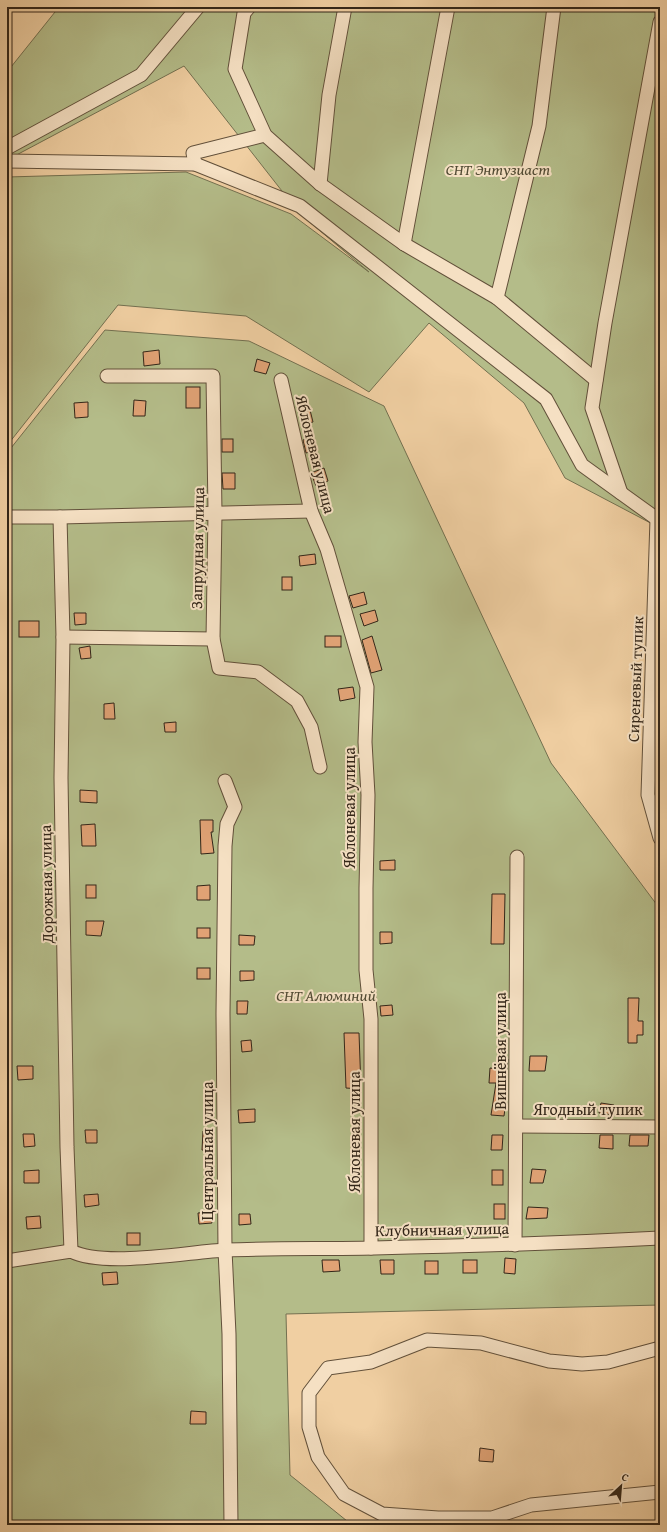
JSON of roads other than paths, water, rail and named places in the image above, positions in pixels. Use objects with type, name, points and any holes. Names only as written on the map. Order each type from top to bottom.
[{"type":"street","points":[[7,148],[141,75],[198,7]]},
{"type":"street","points":[[249,7],[244,13],[235,69],[265,135],[320,184],[404,244],[497,298],[596,380]]},
{"type":"street","points":[[320,184],[329,95],[345,7]]},
{"type":"street","points":[[404,244],[448,7]]},
{"type":"street","points":[[497,298],[539,126],[554,7]]},
{"type":"street","points":[[621,493],[592,408],[605,323],[660,22]]},
{"type":"street","points":[[195,164],[193,154],[265,135]]},
{"type":"street","points":[[7,161],[195,164],[300,206],[546,399],[582,465],[658,518]]},
{"type":"street","name":"Запрудная улица","points":[[107,376],[213,376],[215,513],[213,639],[219,668],[258,672],[298,702],[311,727],[320,767]]},
{"type":"street","name":"Яблоневая улица","points":[[281,380],[311,511],[327,549],[367,688],[365,742],[368,795],[366,970],[371,1019],[371,1248]]},
{"type":"street","points":[[7,517],[311,511]]},
{"type":"street","name":"Дорожная улица","points":[[60,517],[63,637],[61,778],[67,1147],[71,1251]]},
{"type":"street","name":"Сиреневый тупик","points":[[658,518],[648,795],[660,838]]},
{"type":"street","points":[[63,637],[213,639]]},
{"type":"street","name":"Центральная улица","points":[[225,781],[235,807],[227,824],[225,846],[223,1013],[225,1250],[229,1334],[231,1525]]},
{"type":"street","name":"Вишнёвая улица","points":[[515,1245],[517,857]]},
{"type":"street","name":"Ягодный тупик","points":[[516,1126],[660,1127]]},
{"type":"street","name":"Клубничная улица","points":[[71,1251],[79,1255],[108,1258],[148,1257],[225,1250],[515,1245],[660,1238]]},
{"type":"street","points":[[7,1260],[71,1251]]},
{"type":"street","points":[[660,1348],[608,1362],[582,1364],[549,1361],[481,1343],[427,1340],[371,1362],[328,1368],[309,1394],[310,1427],[318,1457],[344,1494],[382,1514],[438,1518],[492,1518],[531,1505],[660,1492]]},
{"type":"park label","name":"СНТ Энтузиаст","points":[[498,169]]},
{"type":"park label","name":"СНТ Алюминий","points":[[326,995]]}]
